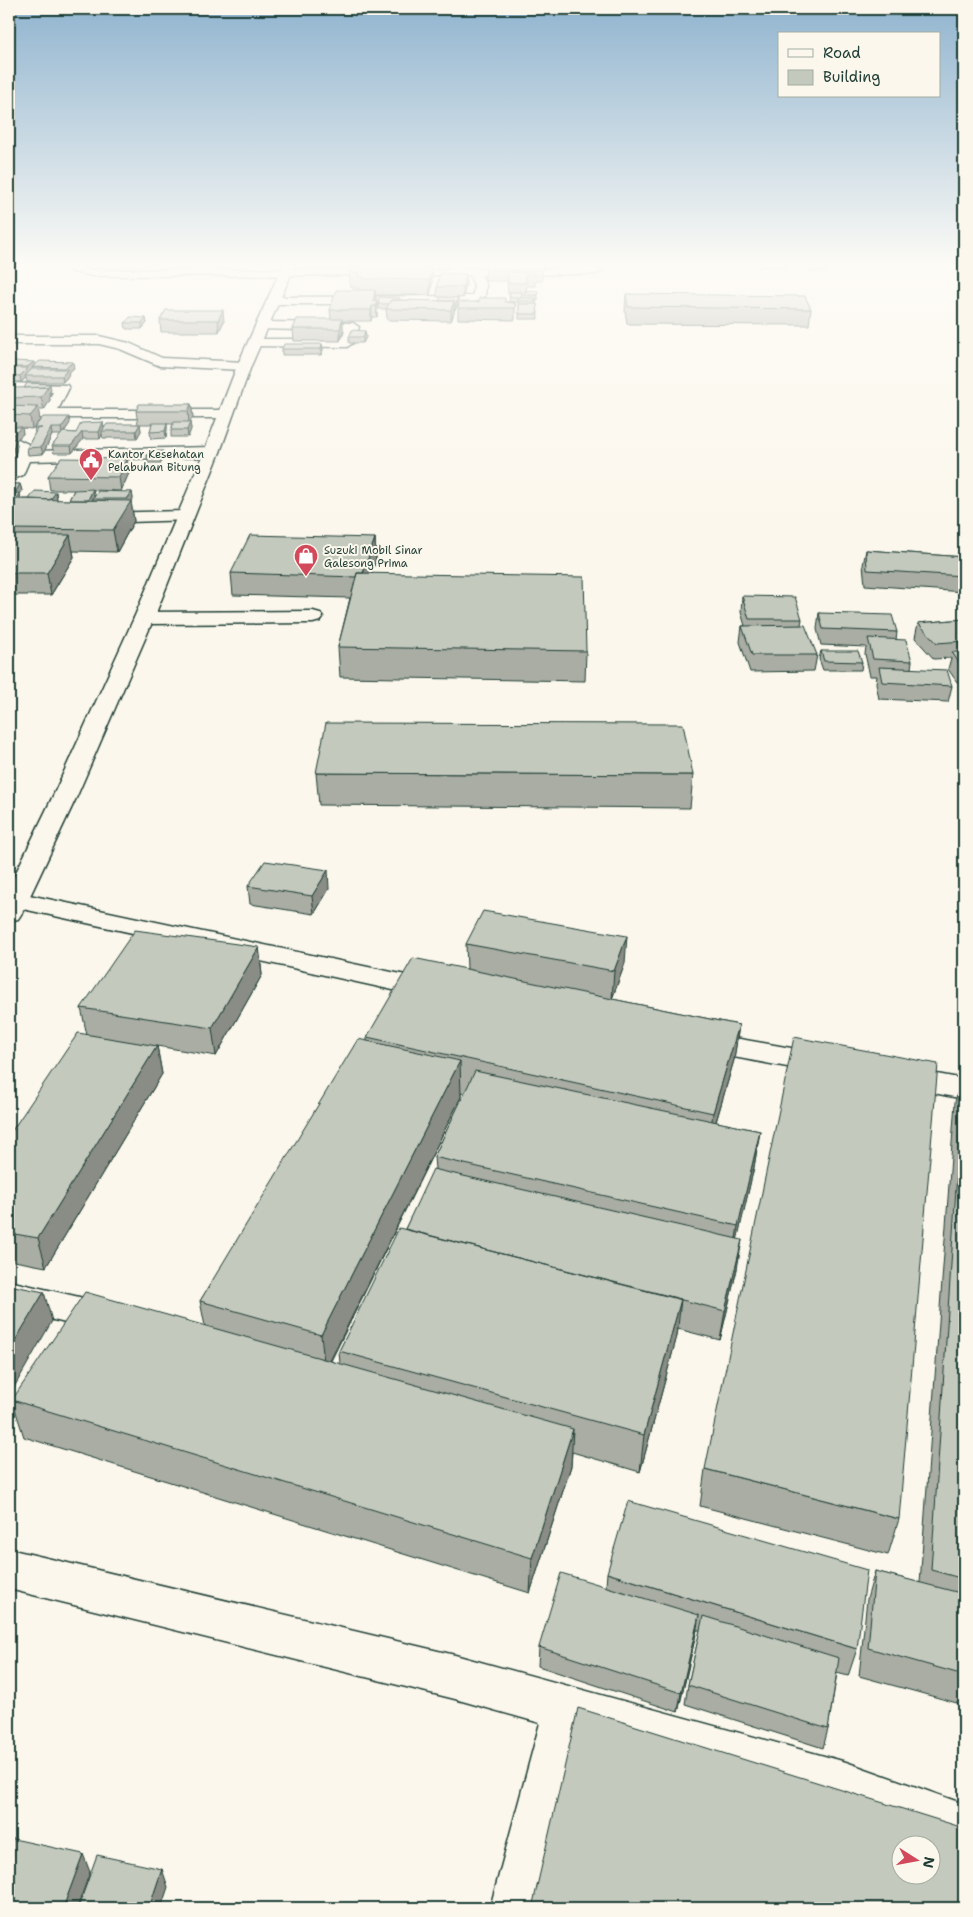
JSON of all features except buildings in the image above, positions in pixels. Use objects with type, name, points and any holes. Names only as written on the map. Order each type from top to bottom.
[{"type":"main road","points":[[139,352],[160,362],[244,366]]},
{"type":"main road","points":[[250,352],[212,452],[144,618],[65,796],[12,906],[458,995]]},
{"type":"main road","points":[[9,386],[62,388],[48,414]]},
{"type":"main road","points":[[9,414],[225,414]]},
{"type":"main road","points":[[9,444],[24,446],[23,456],[17,472],[9,476]]},
{"type":"main road","points":[[23,456],[212,452]]},
{"type":"main road","points":[[86,518],[185,516]]},
{"type":"main road","points":[[144,618],[313,617]]},
{"type":"main road","points":[[672,1037],[848,1068]]},
{"type":"main road","points":[[877,1073],[964,1089]]},
{"type":"main road","points":[[9,1295],[123,1322]]},
{"type":"main road","points":[[9,1569],[455,1678],[567,1708],[846,1786],[964,1828]]},
{"type":"main road","points":[[516,1908],[567,1708]]},
{"type":"place","name":"Kantor Kesehatan Pelabuhan Bitung","points":[[91,481]]},
{"type":"place","name":"Suzuki Mobil Sinar Galesong Prima","points":[[306,577]]}]
